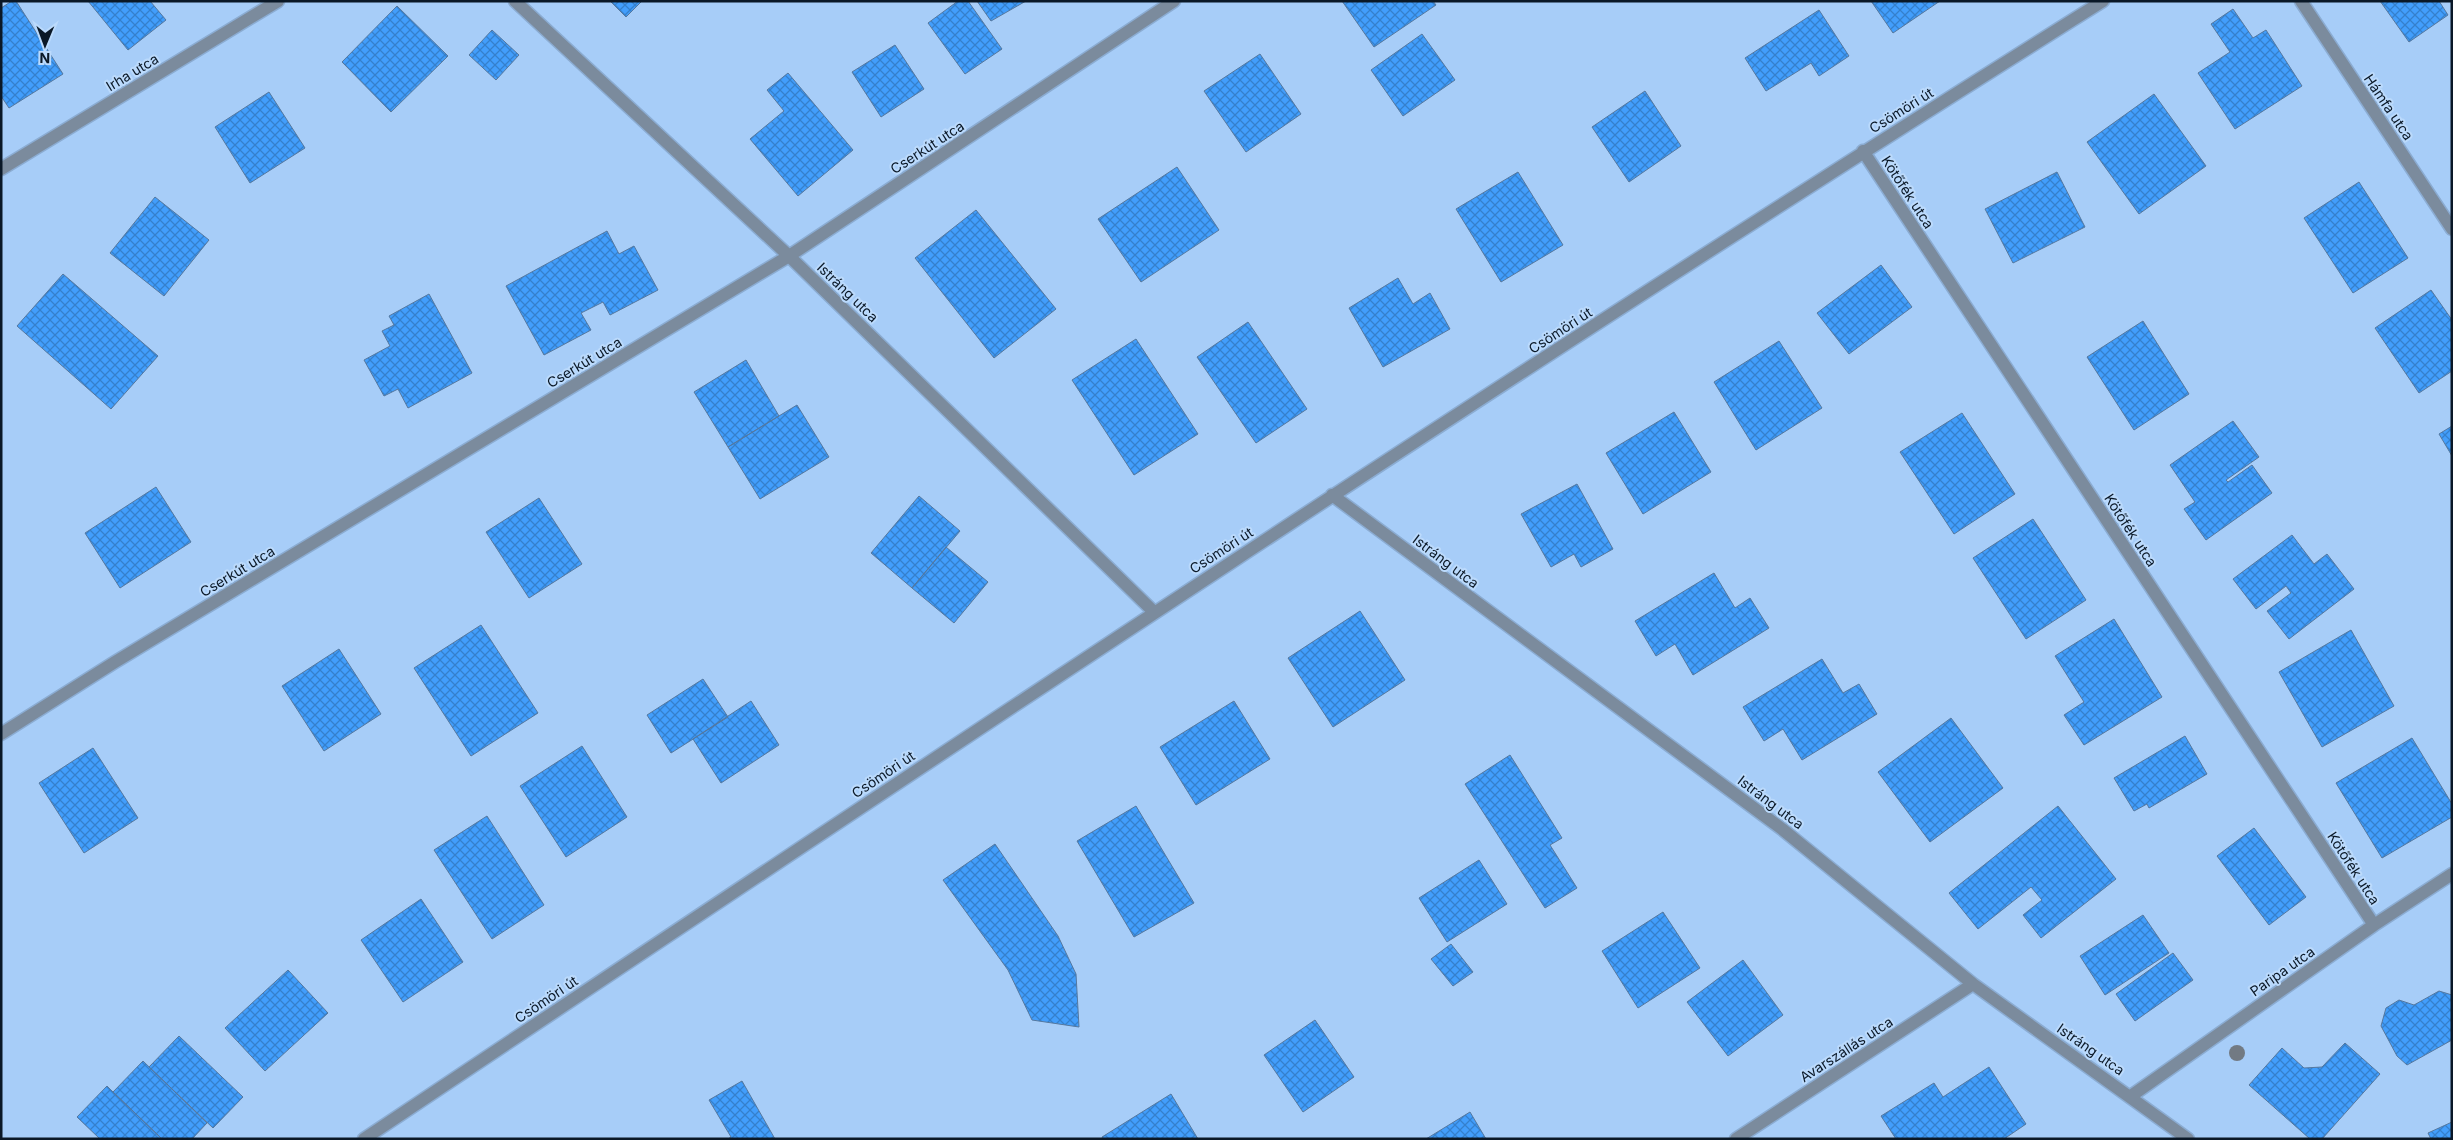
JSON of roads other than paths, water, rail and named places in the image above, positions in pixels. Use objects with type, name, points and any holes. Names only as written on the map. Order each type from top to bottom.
[{"type":"street","name":"Irha utca","points":[[1,169],[278,1]]},
{"type":"street","name":"Istráng utca","points":[[515,1],[790,256],[1154,612]]},
{"type":"street","name":"Cserkút utca","points":[[1,734],[124,656],[790,256],[1174,1]]},
{"type":"street","name":"Csömöri út","points":[[364,1139],[1332,495],[1863,152],[2103,1]]},
{"type":"street","name":"Hámfa utca","points":[[2301,1],[2452,229]]},
{"type":"street","name":"Kötőfék utca","points":[[1863,152],[2374,925]]},
{"type":"street","name":"Istráng utca","points":[[1332,495],[1782,829],[1973,984],[2131,1096],[2188,1139]]},
{"type":"street","name":"Paripa utca","points":[[2131,1096],[2374,925],[2452,874]]},
{"type":"street","name":"Avarszállás utca","points":[[1736,1139],[1973,984]]}]
